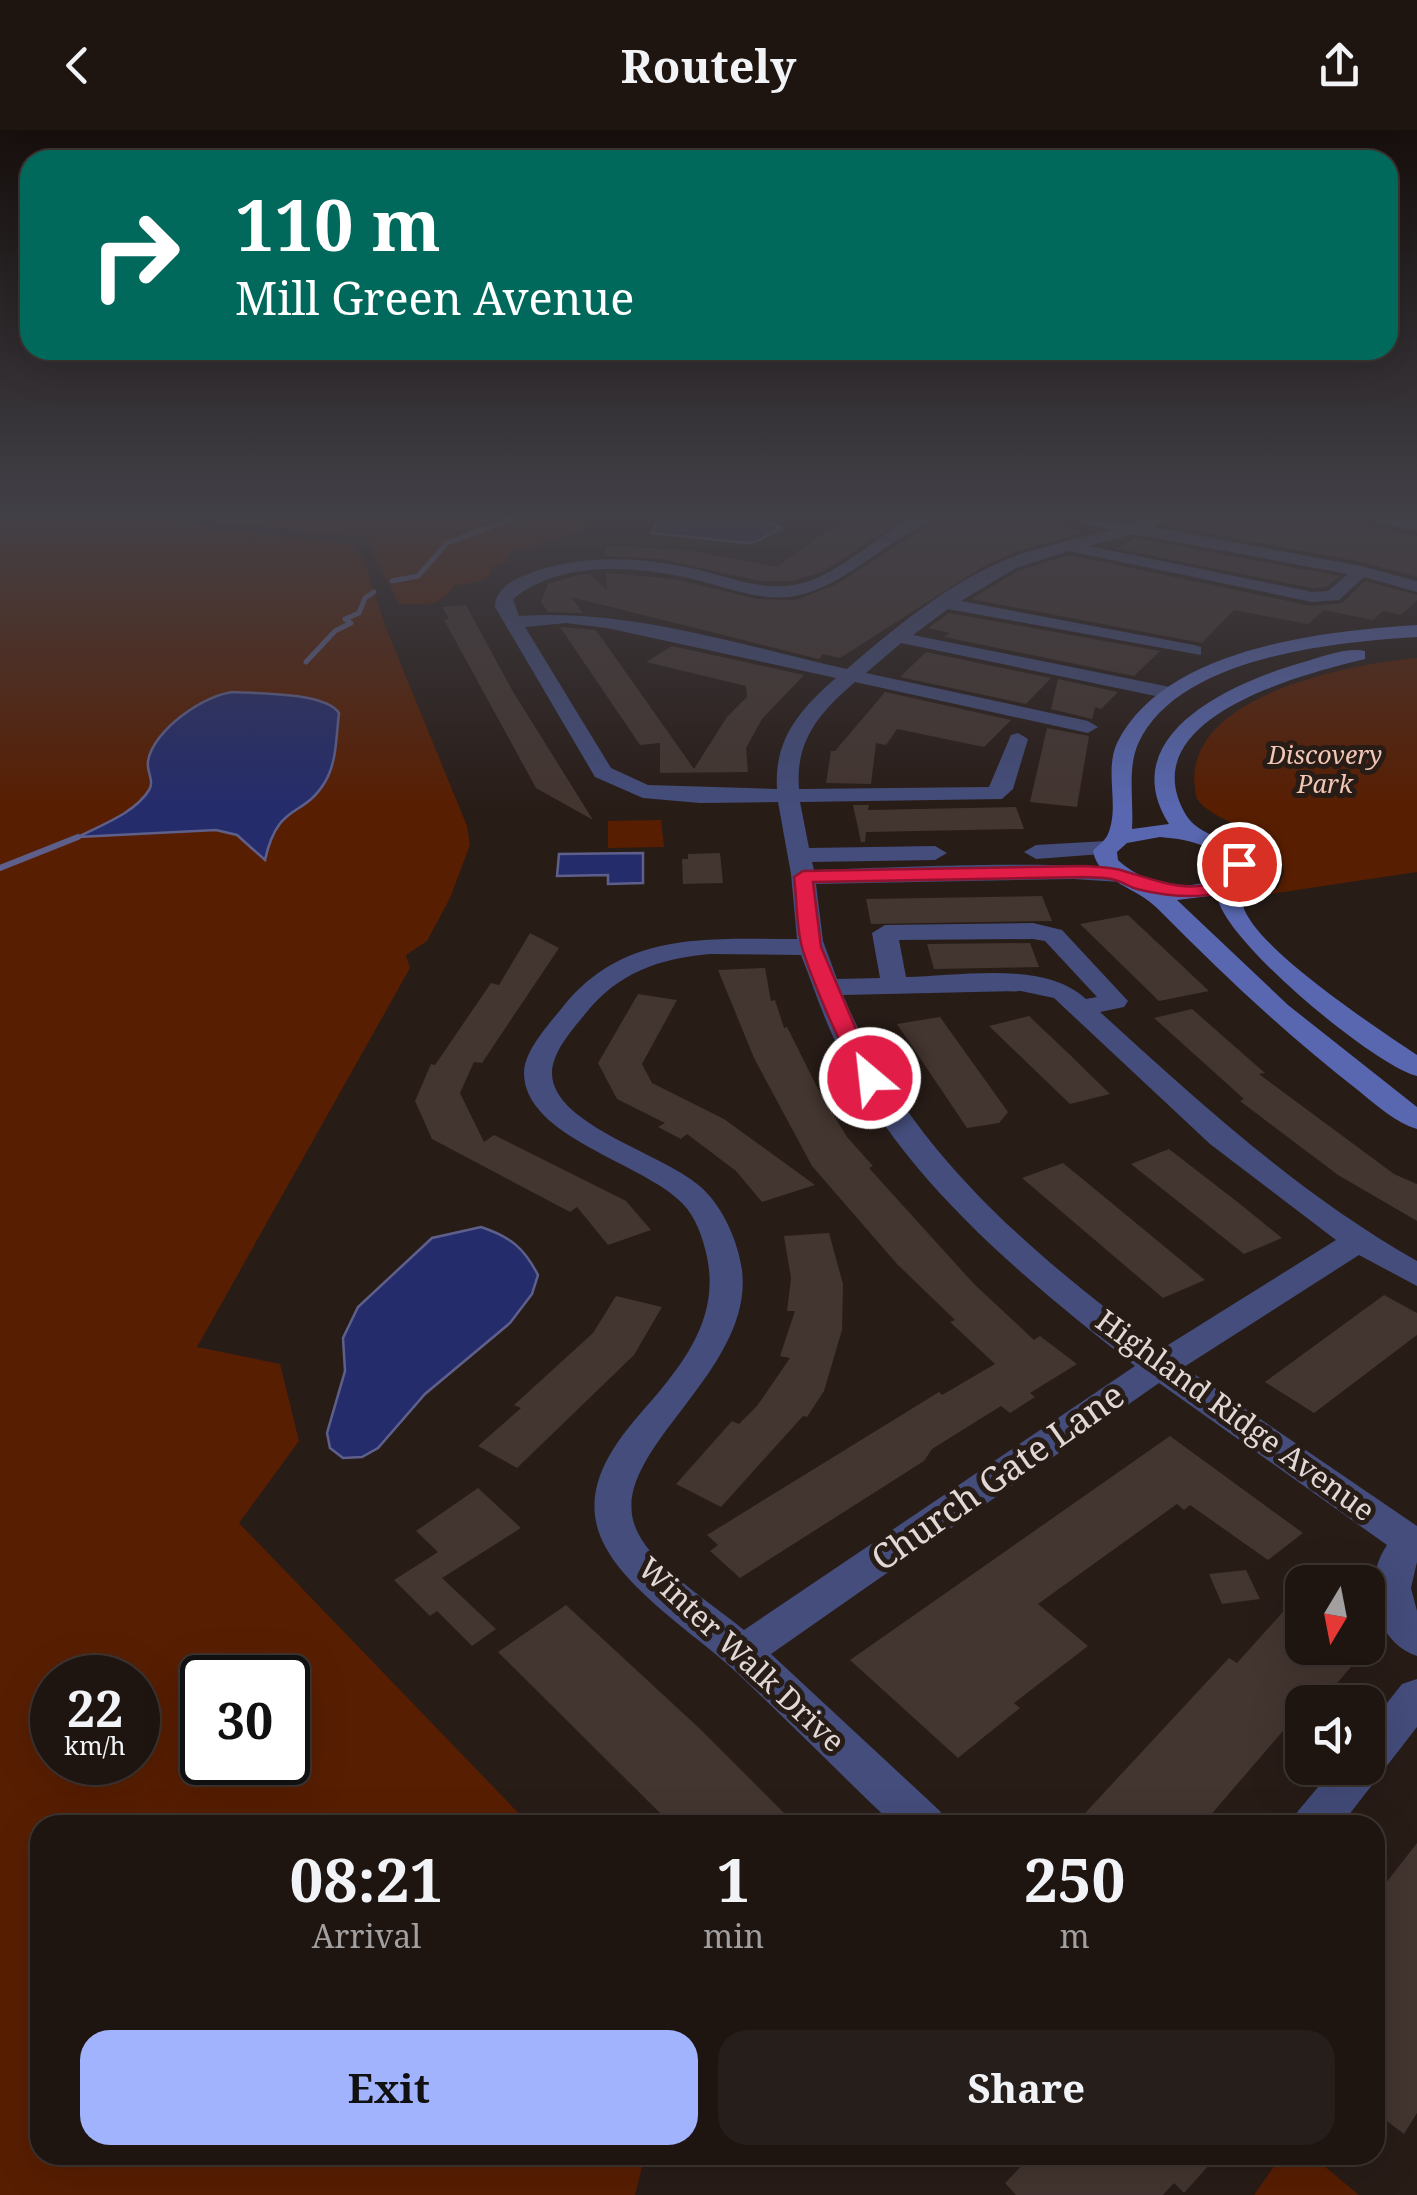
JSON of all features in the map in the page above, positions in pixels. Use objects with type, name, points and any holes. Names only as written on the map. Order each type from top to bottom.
[{"type":"street","points":[[508,614],[604,772],[643,791],[666,795],[994,794],[1002,789],[1018,739]]},
{"type":"street","name":"Highland Ridge Avenue","points":[[931,614],[807,717],[792,740],[788,760],[812,947],[826,987],[870,1078],[941,1173],[988,1226],[1158,1367],[1414,1542]]},
{"type":"street","points":[[1004,614],[1194,651]]},
{"type":"street","points":[[513,622],[566,618],[607,622],[1088,727]]},
{"type":"street","points":[[1120,875],[1107,862],[1125,804],[1122,790],[1126,746],[1149,710],[1170,693],[1228,665],[1279,649],[1340,637],[1417,631]]},
{"type":"street","points":[[902,638],[1170,693]]},
{"type":"street","points":[[1186,832],[1170,804],[1170,761],[1182,736],[1211,707],[1257,683],[1323,662],[1417,647]]},
{"type":"street","points":[[1147,831],[1186,832],[1229,850],[1239,864],[1238,873],[1229,882],[1193,892],[1151,887],[1120,875],[1084,872],[801,866],[1070,852],[1147,831]]},
{"type":"street","points":[[1229,882],[1230,908],[1257,942],[1368,1034],[1417,1068]]},
{"type":"street","points":[[1151,887],[1272,1006],[1348,1070],[1417,1120]]},
{"type":"street","points":[[895,986],[885,933],[1034,931],[1053,935],[1115,1001],[1080,1008]]},
{"type":"street","name":"Winter Walk Drive","points":[[812,947],[688,948],[651,953],[622,964],[598,981],[573,1011],[542,1058],[537,1076],[545,1097],[566,1121],[660,1171],[692,1194],[713,1223],[726,1271],[726,1301],[718,1330],[701,1362],[625,1458],[612,1506],[621,1540],[914,1815]]},
{"type":"street","points":[[826,987],[1042,984],[1064,992],[1220,1138],[1358,1241],[1417,1276]]},
{"type":"street","name":"Church Gate Lane","points":[[743,1652],[1158,1367],[1358,1241]]},
{"type":"street","points":[[1414,1542],[1396,1558],[1391,1574],[1392,1596],[1400,1617],[1417,1640]]},
{"type":"street","points":[[1385,1736],[1417,1696]]},
{"type":"street","points":[[1322,1815],[1346,1785]]},
{"type":"green space","points":[[0,614],[381,614],[467,826],[470,845],[450,898],[427,941],[406,955],[410,968],[197,1347],[280,1364],[299,1441],[239,1523],[520,1815],[30,1815],[30,2165],[642,2165],[635,2195],[0,2195]],"holes":[[[235,692],[328,703],[339,713],[332,768],[323,786],[277,823],[262,860],[243,839],[216,830],[80,836],[139,801],[152,783],[152,751],[161,736],[173,722],[204,701]]]},
{"type":"green space","name":"Discovery Park","points":[[1417,658],[1417,872],[1270,894],[1278,888],[1284,873],[1273,846],[1207,809],[1197,799],[1196,764],[1210,735],[1237,711],[1310,678]]},
{"type":"green space","points":[[661,820],[664,847],[608,848],[608,821]]},
{"type":"green space","points":[[1275,2165],[1323,2165],[1359,2195],[1254,2195]]},
{"type":"shaded area","points":[[235,692],[307,698],[332,706],[339,713],[332,766],[325,782],[317,794],[277,828],[265,860],[237,835],[216,830],[78,837],[117,818],[143,798],[151,786],[148,761],[152,749],[170,726],[196,706]]},
{"type":"shaded area","points":[[643,853],[643,883],[608,884],[608,875],[557,876],[559,854]]},
{"type":"shaded area","points":[[481,1227],[509,1239],[527,1258],[538,1275],[532,1294],[510,1323],[425,1394],[378,1448],[362,1457],[343,1458],[330,1448],[327,1433],[345,1371],[343,1338],[358,1307],[432,1238]]},
{"type":"building","points":[[446,614],[471,614],[512,690],[593,820],[536,788],[444,620],[449,619]]},
{"type":"building","points":[[640,614],[908,614],[840,658],[823,654],[819,659]]},
{"type":"building","points":[[947,614],[957,614],[1160,651],[1134,676],[944,637],[950,633],[928,628]]},
{"type":"building","points":[[1052,614],[1230,614],[1202,643]]},
{"type":"building","points":[[1257,614],[1319,614],[1308,624]]},
{"type":"building","points":[[1345,614],[1379,614],[1373,620]]},
{"type":"building","points":[[560,627],[596,630],[694,769],[727,717],[747,697],[746,686],[646,662],[672,646],[804,675],[762,719],[746,748],[748,772],[660,773],[660,743],[640,745]]},
{"type":"building","points":[[926,652],[1051,678],[1026,704],[900,677]]},
{"type":"building","points":[[1058,679],[1118,692],[1101,709],[1095,707],[1092,719],[1051,709]]},
{"type":"building","points":[[885,692],[1011,720],[984,747],[897,729],[886,745],[876,743],[871,784],[826,783],[831,751]]},
{"type":"building","points":[[1047,728],[1089,736],[1077,807],[1030,802]]},
{"type":"building","points":[[853,805],[869,805],[868,810],[1016,807],[1024,829],[866,832],[865,842],[861,842]]},
{"type":"building","points":[[720,853],[723,883],[683,884],[682,859],[688,859],[688,854]]},
{"type":"building","points":[[1042,896],[1052,921],[871,924],[866,899]]},
{"type":"building","points":[[1128,915],[1209,991],[1159,1001],[1080,924]]},
{"type":"building","points":[[530,933],[559,948],[482,1063],[474,1062],[460,1093],[484,1142],[494,1135],[626,1201],[651,1230],[608,1245],[577,1207],[570,1212],[432,1139],[415,1101],[431,1064],[435,1065],[491,983],[499,985]]},
{"type":"building","points":[[1030,943],[1039,967],[934,969],[927,944]]},
{"type":"building","points":[[765,968],[771,1001],[775,1000],[784,1028],[787,1027],[847,1137],[873,1166],[869,1168],[974,1284],[1034,1340],[1040,1336],[1077,1364],[1030,1393],[1035,1397],[1010,1413],[1001,1406],[932,1449],[924,1461],[740,1578],[710,1551],[718,1545],[707,1535],[939,1392],[942,1395],[995,1364],[950,1322],[955,1320],[897,1264],[812,1166],[754,1058],[718,970]]},
{"type":"building","points":[[638,994],[677,1000],[642,1064],[652,1083],[724,1119],[815,1185],[762,1202],[736,1171],[687,1134],[681,1139],[658,1127],[665,1123],[617,1099],[598,1063]]},
{"type":"building","points":[[1192,1009],[1265,1073],[1259,1074],[1394,1174],[1417,1184],[1417,1221],[1338,1175],[1240,1101],[1244,1099],[1154,1018]]},
{"type":"building","points":[[1029,1016],[1110,1094],[1070,1104],[989,1026]]},
{"type":"building","points":[[940,1017],[1008,1112],[999,1123],[967,1128],[897,1024]]},
{"type":"building","points":[[1169,1149],[1282,1238],[1244,1254],[1131,1164]]},
{"type":"building","points":[[1063,1163],[1205,1280],[1163,1298],[1022,1178]]},
{"type":"building","points":[[829,1233],[843,1284],[842,1330],[824,1391],[807,1417],[803,1416],[721,1507],[676,1484],[732,1421],[739,1424],[757,1406],[790,1358],[780,1356],[795,1311],[787,1311],[791,1278],[784,1236]]},
{"type":"building","points":[[1384,1295],[1417,1313],[1417,1335],[1314,1413],[1265,1382]]},
{"type":"building","points":[[616,1296],[662,1307],[634,1355],[517,1468],[478,1446],[521,1408],[514,1405],[593,1333]]},
{"type":"building","points":[[1170,1436],[1303,1533],[1268,1560],[1190,1505],[1184,1510],[1177,1504],[1038,1604],[1088,1646],[1014,1703],[1020,1708],[958,1758],[850,1660]]},
{"type":"building","points":[[478,1488],[521,1528],[442,1578],[496,1629],[472,1646],[437,1611],[430,1616],[394,1580],[438,1552],[416,1531]]},
{"type":"building","points":[[1246,1570],[1260,1599],[1222,1604],[1209,1574]]},
{"type":"building","points":[[566,1605],[786,1815],[657,1815],[660,1813],[498,1652]]},
{"type":"building","points":[[1285,1610],[1285,1665],[1353,1665],[1335,1685],[1285,1685],[1285,1729],[1211,1815],[1083,1815],[1229,1658],[1237,1663]]},
{"type":"building","points":[[1417,1843],[1417,2113],[1404,2134],[1385,2120],[1385,1884]]},
{"type":"building","points":[[1022,2165],[1209,2165],[1184,2193],[1174,2183],[1163,2195],[1016,2195],[1005,2183]]},
{"type":"waterway","points":[[306,662],[335,631],[351,623],[345,619],[356,614]]},
{"type":"waterway","points":[[0,868],[78,837]]},
{"type":"route","points":[[870,1078],[826,987],[812,947],[803,877],[1084,872],[1120,875],[1138,884],[1193,892],[1210,890],[1234,879],[1239,864]]}]
